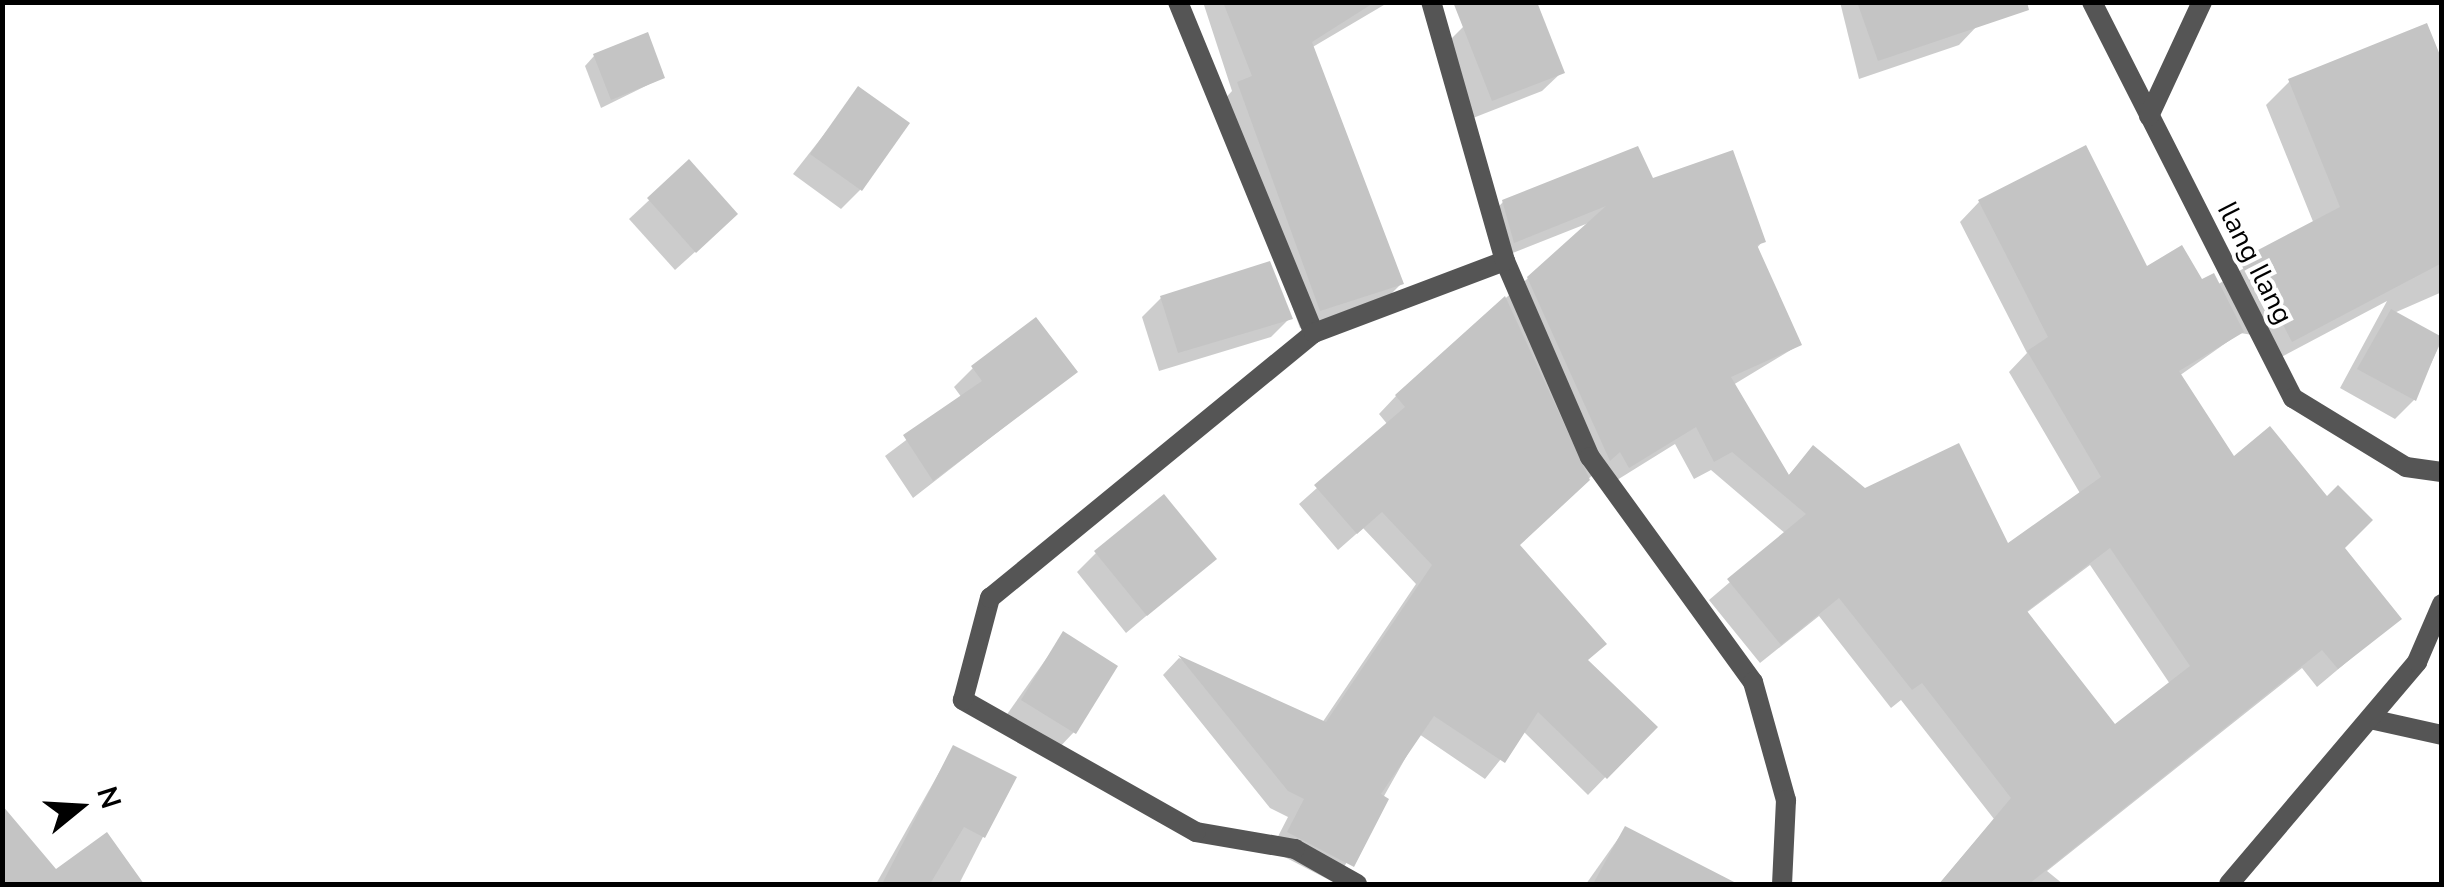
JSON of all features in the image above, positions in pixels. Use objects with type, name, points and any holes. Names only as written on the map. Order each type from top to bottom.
[{"type":"street","points":[[1178,2],[1314,333]]},
{"type":"street","points":[[1431,2],[1505,261],[1590,457],[1753,682],[1786,800],[1782,884]]},
{"type":"street","name":"Ilang Ilang","points":[[2092,2],[2293,398],[2406,467],[2442,472]]},
{"type":"street","points":[[2149,116],[2202,2]]},
{"type":"street","points":[[1357,884],[1294,850],[1196,832],[963,700],[990,598],[1314,333],[1505,261]]},
{"type":"street","points":[[2229,884],[2418,662],[2442,604]]},
{"type":"street","points":[[2370,719],[2442,735]]},
{"type":"building","points":[[1223,2],[1375,2],[1312,42],[1404,284],[1320,311],[1237,82],[1252,76]]},
{"type":"building","points":[[1453,2],[1537,2],[1565,73],[1492,101]]},
{"type":"building","points":[[1857,2],[2027,2],[2029,10],[1878,61]]},
{"type":"building","points":[[2427,23],[2442,60],[2442,263],[2292,342],[2277,313],[2268,318],[2239,260],[2340,207],[2288,79]]},
{"type":"building","points":[[648,32],[665,78],[611,100],[593,54]]},
{"type":"building","points":[[858,86],[910,123],[862,191],[810,154]]},
{"type":"building","points":[[2086,145],[2147,266],[2182,245],[2202,279],[2214,273],[2244,332],[2179,371],[2234,456],[2270,426],[2327,496],[2338,485],[2373,520],[2345,548],[2402,619],[2338,669],[2322,650],[2029,884],[1939,884],[2011,798],[1922,683],[1912,690],[1839,598],[1781,645],[1727,579],[1806,514],[1732,452],[1714,462],[1696,427],[1629,468],[1620,452],[1610,461],[1527,277],[1606,206],[1514,243],[1502,200],[1638,146],[1653,178],[1733,150],[1766,242],[1757,245],[1802,345],[1731,377],[1789,475],[1813,445],[1865,488],[1959,443],[2008,543],[2101,477],[2027,351],[2048,337],[1978,200]],"holes":[[[2110,548],[2190,666],[2115,724],[2027,611]]]},
{"type":"building","points":[[689,159],[738,214],[696,253],[647,198]]},
{"type":"building","points":[[1270,261],[1293,319],[1178,353],[1160,296]]},
{"type":"building","points":[[1505,296],[1590,480],[1520,545],[1607,644],[1588,660],[1658,727],[1607,779],[1538,712],[1505,763],[1434,716],[1381,794],[1389,799],[1354,867],[1287,832],[1304,799],[1288,791],[1178,655],[1326,722],[1432,565],[1382,512],[1357,534],[1314,485],[1405,407],[1395,395]]},
{"type":"building","points":[[2391,309],[2442,337],[2416,401],[2357,369]]},
{"type":"building","points":[[1036,317],[1078,372],[933,481],[903,435],[982,381],[971,366]]},
{"type":"building","points":[[1164,494],[1217,559],[1147,616],[1094,551]]},
{"type":"building","points":[[1063,631],[1118,666],[1076,734],[1021,700]]},
{"type":"building","points":[[953,745],[1017,777],[985,838],[964,827],[930,884],[882,884]]},
{"type":"building","points":[[2,805],[56,869],[107,832],[144,884],[2,884]]},
{"type":"building","points":[[1625,826],[1738,884],[1593,884]]}]
